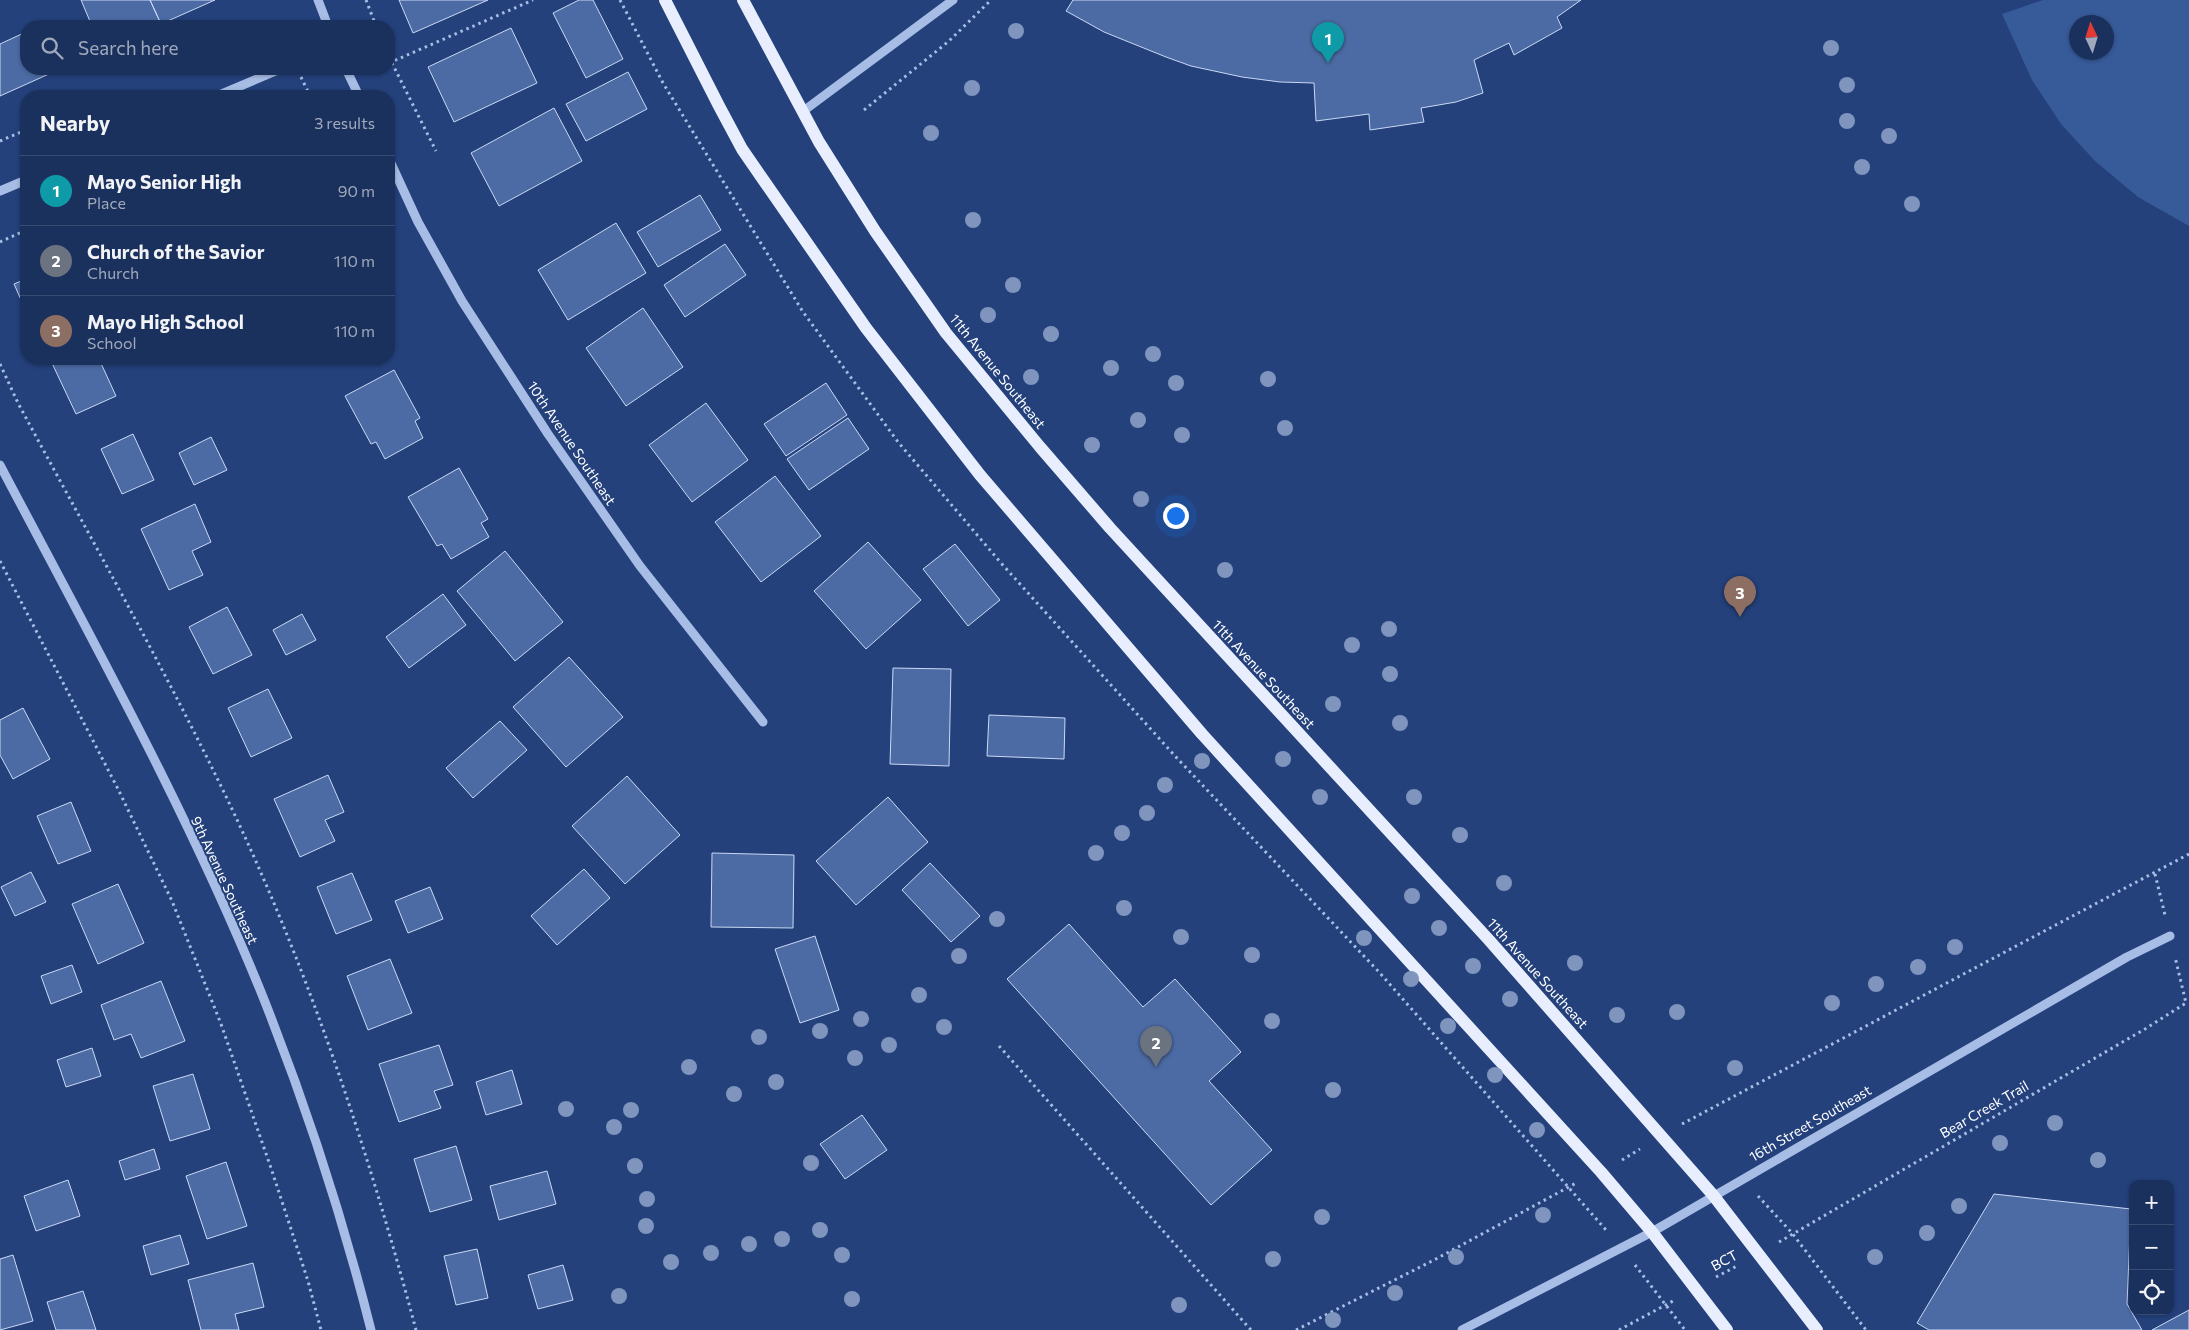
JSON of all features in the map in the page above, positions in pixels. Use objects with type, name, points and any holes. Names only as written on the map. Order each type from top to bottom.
[{"type":"main road","points":[[665,0],[724,115],[762,178],[866,328],[980,474],[1202,734],[1594,1165],[1652,1232],[1697,1288],[1727,1330]]},
{"type":"main road","name":"11th Avenue Southeast","points":[[743,0],[819,142],[875,232],[946,333],[1040,447],[1123,542],[1489,940],[1714,1195],[1817,1330]]},
{"type":"street","points":[[318,0],[326,20]]},
{"type":"street","points":[[802,112],[953,0]]},
{"type":"street","points":[[231,90],[266,75]]},
{"type":"street","points":[[349,75],[356,90]]},
{"type":"street","name":"10th Avenue Southeast","points":[[395,172],[418,222],[462,301],[548,434],[640,566],[763,722]]},
{"type":"street","points":[[0,191],[20,183]]},
{"type":"street","name":"9th Avenue Southeast","points":[[0,464],[133,718],[205,866],[260,991],[300,1096],[327,1176],[371,1330]]},
{"type":"street","name":"16th Street Southeast","points":[[1462,1330],[1652,1232],[2118,962],[2170,936]]},
{"type":"path","points":[[366,0],[374,20]]},
{"type":"path","points":[[395,61],[533,0]]},
{"type":"path","points":[[864,110],[949,41],[991,0]]},
{"type":"path","points":[[395,73],[436,151]]},
{"type":"path","points":[[300,76],[307,90]]},
{"type":"path","points":[[0,141],[20,133]]},
{"type":"path","points":[[0,242],[20,233]]},
{"type":"path","points":[[0,364],[18,403],[218,780],[264,882],[305,981],[344,1087],[400,1270],[416,1330]]},
{"type":"path","points":[[0,561],[114,780],[172,901],[220,1024],[271,1168],[308,1281],[321,1330]]},
{"type":"path","points":[[1722,1102],[2155,874],[2189,854]]},
{"type":"path","name":"Bear Creek Trail","points":[[1792,1234],[2145,1029],[2186,1003]]},
{"type":"path","points":[[999,1046],[1251,1330]]},
{"type":"path","points":[[1741,1179],[1792,1234],[1866,1330]]},
{"type":"path","points":[[1296,1330],[1434,1260],[1569,1186]]},
{"type":"path","name":"BCT","points":[[1618,1330],[1759,1254],[1792,1234]]},
{"type":"path","points":[[1666,1305],[1684,1330]]},
{"type":"shaded area","points":[[2043,0],[2189,0],[2189,226],[2138,197],[2095,161],[2061,124],[2032,80],[2002,14]]},
{"type":"building","points":[[81,0],[150,0],[159,20],[89,20]]},
{"type":"building","points":[[150,0],[215,0],[170,20],[159,20]]},
{"type":"building","points":[[399,0],[488,0],[413,33]]},
{"type":"building","points":[[579,0],[593,0],[623,59],[586,78],[553,13]]},
{"type":"building","points":[[1073,0],[1581,0],[1557,17],[1562,28],[1514,55],[1509,43],[1474,60],[1483,93],[1456,102],[1421,108],[1424,122],[1370,130],[1369,114],[1316,121],[1314,83],[1280,82],[1242,77],[1191,66],[1104,32],[1066,11]]},
{"type":"building","points":[[511,28],[537,83],[454,122],[428,67]]},
{"type":"building","points":[[20,35],[20,75],[47,75],[0,96],[0,44]]},
{"type":"building","points":[[628,72],[647,109],[586,141],[566,104]]},
{"type":"building","points":[[554,108],[582,161],[499,206],[471,153]]},
{"type":"building","points":[[700,195],[721,230],[658,267],[637,232]]},
{"type":"building","points":[[616,223],[646,273],[568,320],[538,270]]},
{"type":"building","points":[[725,244],[746,275],[685,317],[664,285]]},
{"type":"building","points":[[20,282],[20,298],[14,284]]},
{"type":"building","points":[[643,308],[683,367],[626,406],[586,348]]},
{"type":"building","points":[[53,365],[102,365],[116,396],[76,414]]},
{"type":"building","points":[[394,370],[420,418],[415,421],[423,438],[385,459],[376,442],[371,444],[345,396]]},
{"type":"building","points":[[826,383],[847,415],[786,456],[764,424]]},
{"type":"building","points":[[706,403],[748,460],[692,502],[649,445]]},
{"type":"building","points":[[848,418],[869,449],[809,490],[787,459]]},
{"type":"building","points":[[133,434],[154,480],[122,494],[101,449]]},
{"type":"building","points":[[211,437],[227,470],[194,485],[179,453]]},
{"type":"building","points":[[459,468],[488,519],[481,523],[489,537],[451,559],[442,544],[437,546],[408,497]]},
{"type":"building","points":[[775,476],[821,536],[761,582],[715,522]]},
{"type":"building","points":[[195,504],[211,542],[192,551],[203,575],[169,590],[141,529]]},
{"type":"building","points":[[868,542],[921,600],[866,649],[814,591]]},
{"type":"building","points":[[955,544],[1000,600],[968,626],[923,569]]},
{"type":"building","points":[[505,551],[563,622],[515,661],[457,591]]},
{"type":"building","points":[[443,594],[466,625],[409,668],[386,637]]},
{"type":"building","points":[[227,607],[252,655],[213,674],[189,627]]},
{"type":"building","points":[[302,614],[316,640],[286,655],[273,630]]},
{"type":"building","points":[[569,657],[623,717],[566,767],[513,707]]},
{"type":"building","points":[[893,668],[951,669],[949,766],[890,764]]},
{"type":"building","points":[[268,689],[292,738],[251,757],[228,708]]},
{"type":"building","points":[[23,708],[50,759],[13,779],[0,755],[0,720]]},
{"type":"building","points":[[989,715],[1065,718],[1064,759],[987,756]]},
{"type":"building","points":[[500,721],[527,750],[473,798],[446,768]]},
{"type":"building","points":[[328,775],[344,812],[325,820],[335,841],[300,857],[274,799]]},
{"type":"building","points":[[627,776],[680,835],[625,884],[572,826]]},
{"type":"building","points":[[888,797],[928,842],[856,905],[816,861]]},
{"type":"building","points":[[71,802],[91,851],[58,864],[37,816]]},
{"type":"building","points":[[712,853],[794,855],[793,928],[711,927]]},
{"type":"building","points":[[930,863],[980,916],[951,942],[902,890]]},
{"type":"building","points":[[584,869],[610,898],[557,945],[531,916]]},
{"type":"building","points":[[31,872],[46,902],[15,916],[1,887]]},
{"type":"building","points":[[352,873],[372,920],[336,934],[317,887]]},
{"type":"building","points":[[118,884],[144,943],[98,964],[72,904]]},
{"type":"building","points":[[430,887],[443,919],[408,933],[395,901]]},
{"type":"building","points":[[1069,924],[1143,1007],[1175,979],[1241,1052],[1209,1081],[1272,1150],[1211,1205],[1007,979]]},
{"type":"building","points":[[815,936],[839,1010],[800,1023],[775,949]]},
{"type":"building","points":[[390,959],[412,1013],[368,1030],[347,976]]},
{"type":"building","points":[[72,965],[82,992],[51,1004],[41,976]]},
{"type":"building","points":[[161,981],[185,1041],[141,1058],[131,1034],[114,1040],[101,1005]]},
{"type":"building","points":[[439,1045],[453,1085],[434,1091],[441,1108],[399,1122],[379,1064]]},
{"type":"building","points":[[92,1048],[101,1076],[66,1087],[57,1060]]},
{"type":"building","points":[[512,1070],[522,1104],[486,1115],[476,1082]]},
{"type":"building","points":[[193,1074],[210,1129],[170,1141],[153,1086]]},
{"type":"building","points":[[862,1115],[887,1150],[845,1179],[820,1144]]},
{"type":"building","points":[[456,1146],[472,1200],[430,1212],[414,1159]]},
{"type":"building","points":[[154,1149],[160,1169],[125,1180],[119,1161]]},
{"type":"building","points":[[226,1162],[247,1226],[207,1239],[186,1176]]},
{"type":"building","points":[[547,1171],[556,1204],[499,1220],[490,1186]]},
{"type":"building","points":[[68,1180],[80,1216],[36,1231],[24,1196]]},
{"type":"building","points":[[1994,1194],[2129,1209],[2127,1304],[2129,1315],[2133,1315],[2142,1330],[1929,1330],[1917,1323]]},
{"type":"building","points":[[180,1235],[189,1264],[151,1275],[143,1246]]},
{"type":"building","points":[[477,1249],[488,1298],[456,1305],[444,1256]]},
{"type":"building","points":[[13,1255],[33,1321],[0,1330],[0,1259]]},
{"type":"building","points":[[253,1263],[264,1307],[235,1314],[239,1330],[201,1330],[188,1280]]},
{"type":"building","points":[[563,1265],[573,1300],[538,1309],[528,1275]]},
{"type":"building","points":[[83,1291],[96,1330],[56,1330],[47,1302]]},
{"type":"building","points":[[2189,1310],[2189,1330],[2152,1330]]},
{"type":"place","name":"Mayo Senior High","points":[[1328,63]]},
{"type":"place","name":"Mayo High School","points":[[1740,617]]},
{"type":"place","name":"Church of the Savior","points":[[1156,1067]]}]
